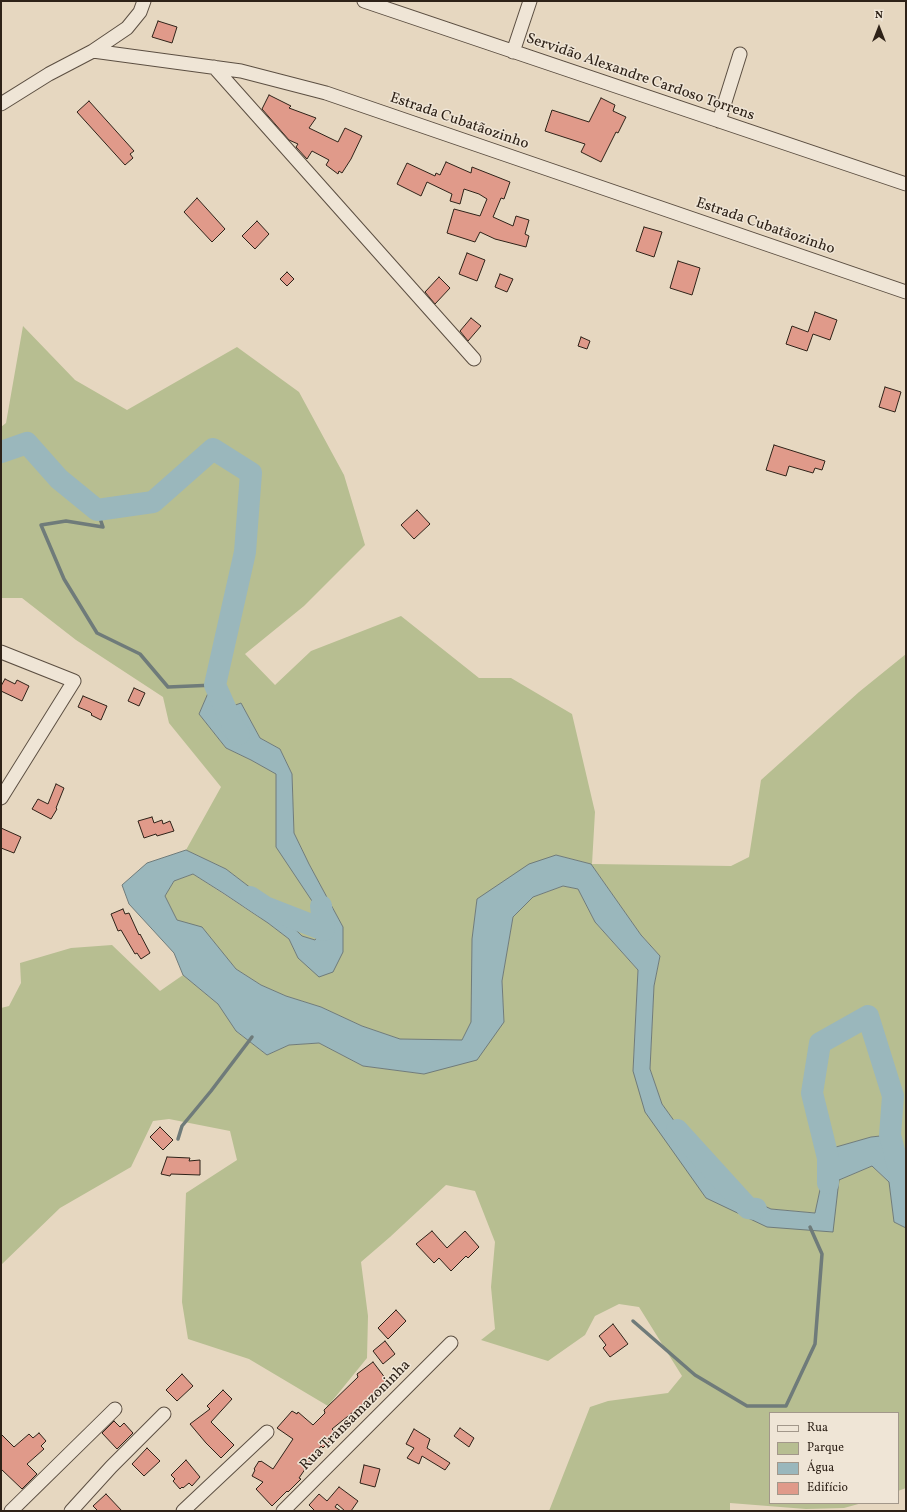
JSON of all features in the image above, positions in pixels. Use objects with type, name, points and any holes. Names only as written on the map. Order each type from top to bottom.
[{"type":"street","points":[[1,104],[49,74],[93,51],[128,28],[140,12],[144,1]]},
{"type":"street","name":"Servidão Alexandre Cardoso Torrens","points":[[364,1],[906,184]]},
{"type":"street","points":[[514,52],[530,1]]},
{"type":"street","name":"Estrada Cubatãozinho","points":[[93,51],[214,67],[256,75],[326,94],[906,292]]},
{"type":"street","points":[[719,121],[740,54]]},
{"type":"street","points":[[214,67],[474,359]]},
{"type":"street","points":[[1,652],[74,681],[1,798]]},
{"type":"street","name":"Rua Transamazoninha","points":[[283,1511],[452,1343]]},
{"type":"street","points":[[12,1511],[115,1409]]},
{"type":"street","points":[[70,1511],[164,1414]]},
{"type":"street","points":[[183,1511],[267,1432]]},
{"type":"green space","points":[[23,326],[75,380],[127,410],[237,347],[299,392],[344,475],[365,545],[304,606],[245,654],[275,685],[311,651],[401,616],[479,678],[511,678],[572,714],[595,812],[592,864],[731,866],[749,857],[761,780],[859,692],[906,654],[906,1156],[899,1134],[871,1137],[836,1147],[820,1158],[824,1171],[815,1213],[771,1209],[721,1186],[662,1104],[650,1069],[654,986],[660,956],[641,935],[591,864],[556,855],[477,899],[472,939],[471,1022],[462,1040],[400,1039],[362,1026],[321,1007],[286,996],[261,985],[236,969],[202,928],[177,920],[165,896],[174,881],[193,874],[268,923],[289,939],[298,958],[343,927],[294,833],[292,774],[280,749],[260,738],[241,703],[219,711],[218,671],[199,714],[226,748],[277,774],[276,847],[314,904],[319,934],[315,940],[302,936],[260,895],[226,869],[186,850],[221,787],[169,723],[163,697],[76,640],[22,598],[1,598],[1,427],[6,423]]},
{"type":"green space","points":[[563,886],[578,889],[595,922],[638,970],[633,1071],[706,1198],[832,1232],[839,1180],[872,1166],[889,1182],[894,1222],[906,1228],[906,1488],[899,1491],[899,1412],[769,1412],[769,1504],[858,1504],[844,1508],[806,1509],[730,1503],[730,1511],[549,1511],[590,1407],[608,1401],[668,1393],[682,1376],[639,1307],[619,1304],[595,1316],[585,1335],[548,1361],[481,1340],[495,1329],[491,1287],[495,1242],[475,1191],[446,1185],[361,1262],[368,1316],[367,1358],[328,1406],[249,1359],[188,1339],[182,1302],[186,1193],[237,1160],[230,1131],[169,1119],[153,1121],[131,1167],[60,1208],[1,1265],[1,1008],[9,1006],[21,983],[20,963],[71,948],[112,945],[160,991],[183,975],[218,1004],[236,1031],[267,1055],[289,1045],[319,1043],[363,1066],[424,1074],[504,1022],[502,981],[513,917],[533,897]]},
{"type":"water","points":[[218,670],[219,711],[241,703],[260,738],[280,749],[292,774],[294,833],[343,927],[343,952],[333,972],[319,977],[298,958],[289,939],[223,893],[193,874],[174,881],[165,896],[177,920],[202,927],[236,969],[261,985],[286,996],[321,1007],[362,1026],[400,1039],[462,1040],[471,1022],[472,939],[477,899],[529,864],[556,855],[591,864],[641,935],[660,956],[654,986],[650,1069],[662,1104],[721,1186],[771,1209],[815,1213],[824,1171],[820,1158],[836,1147],[871,1137],[899,1134],[906,1156],[906,1228],[894,1222],[889,1182],[872,1166],[839,1180],[833,1232],[767,1227],[706,1198],[645,1112],[633,1071],[638,970],[595,922],[578,889],[563,886],[533,897],[513,917],[502,981],[504,1022],[477,1060],[424,1074],[363,1066],[319,1043],[289,1045],[267,1055],[236,1031],[218,1004],[183,975],[174,953],[129,904],[122,885],[147,863],[186,850],[226,869],[260,895],[302,936],[315,940],[319,935],[314,904],[276,847],[276,774],[226,748],[199,714]]},
{"type":"building","points":[[158,21],[177,27],[172,43],[152,37]]},
{"type":"building","points":[[269,95],[291,106],[289,108],[316,118],[309,128],[338,142],[345,128],[362,136],[351,159],[342,173],[339,171],[338,174],[326,165],[329,160],[312,151],[307,159],[296,147],[298,144],[289,140],[262,109]]},
{"type":"building","points":[[601,98],[615,105],[613,111],[626,117],[618,133],[616,132],[601,162],[581,152],[585,144],[545,131],[552,110],[589,122]]},
{"type":"building","points":[[89,101],[134,151],[130,154],[133,158],[125,165],[77,112]]},
{"type":"building","points":[[446,162],[471,173],[472,167],[510,182],[504,199],[501,198],[493,217],[513,226],[516,216],[529,220],[525,234],[529,236],[526,247],[495,239],[480,232],[475,242],[447,233],[454,209],[480,216],[487,199],[479,194],[464,189],[460,204],[450,201],[452,194],[427,182],[421,196],[397,184],[407,163],[435,176],[436,173],[440,175]]},
{"type":"building","points":[[197,198],[225,229],[212,242],[184,212]]},
{"type":"building","points":[[257,221],[269,234],[255,249],[242,236]]},
{"type":"building","points":[[644,227],[662,232],[654,257],[636,251]]},
{"type":"building","points":[[467,253],[485,260],[477,281],[459,274]]},
{"type":"building","points":[[678,261],[700,268],[692,295],[670,288]]},
{"type":"building","points":[[287,272],[294,279],[287,286],[280,279]]},
{"type":"building","points":[[500,274],[513,279],[507,292],[495,287]]},
{"type":"building","points":[[439,277],[450,288],[435,304],[425,292]]},
{"type":"building","points":[[815,312],[837,320],[830,340],[813,334],[807,351],[786,344],[792,326],[808,332]]},
{"type":"building","points":[[471,318],[481,326],[468,341],[460,331]]},
{"type":"building","points":[[581,337],[590,341],[587,349],[578,346]]},
{"type":"building","points":[[885,387],[901,392],[895,412],[879,407]]},
{"type":"building","points":[[774,445],[825,461],[822,470],[815,468],[813,473],[789,466],[786,476],[766,470]]},
{"type":"building","points":[[417,510],[430,524],[414,539],[401,525]]},
{"type":"building","points":[[5,679],[15,684],[17,680],[29,686],[22,701],[1,691],[1,686]]},
{"type":"building","points":[[134,688],[145,693],[139,706],[128,701]]},
{"type":"building","points":[[83,696],[107,706],[101,720],[91,715],[92,714],[90,712],[78,707]]},
{"type":"building","points":[[56,784],[64,788],[56,808],[57,809],[51,819],[32,809],[38,799],[48,804]]},
{"type":"building","points":[[152,817],[154,823],[162,820],[163,824],[170,821],[174,831],[144,838],[138,821]]},
{"type":"building","points":[[1,828],[21,837],[14,853],[1,848]]},
{"type":"building","points":[[123,909],[125,914],[129,913],[139,935],[140,934],[150,953],[141,959],[137,953],[135,954],[121,930],[118,931],[111,914]]},
{"type":"building","points":[[160,1127],[173,1140],[163,1150],[150,1137]]},
{"type":"building","points":[[167,1157],[190,1158],[189,1161],[200,1160],[200,1175],[171,1174],[170,1176],[161,1174]]},
{"type":"building","points":[[432,1231],[447,1248],[465,1231],[479,1247],[468,1258],[466,1256],[451,1271],[439,1258],[434,1263],[416,1244]]},
{"type":"building","points":[[396,1310],[406,1321],[388,1339],[378,1328]]},
{"type":"building","points":[[613,1324],[628,1344],[610,1357],[603,1348],[606,1345],[599,1336]]},
{"type":"building","points":[[385,1341],[395,1354],[383,1364],[373,1351]]},
{"type":"building","points":[[373,1362],[389,1383],[332,1429],[337,1434],[323,1448],[321,1446],[299,1478],[301,1479],[272,1506],[256,1489],[263,1482],[252,1476],[259,1461],[273,1469],[293,1439],[277,1428],[292,1411],[297,1414],[298,1412],[313,1425],[325,1413],[324,1410],[358,1377],[357,1374]]},
{"type":"building","points":[[182,1374],[193,1386],[177,1401],[166,1390]]},
{"type":"building","points":[[223,1390],[232,1399],[211,1422],[234,1445],[221,1458],[190,1424],[210,1409],[207,1406]]},
{"type":"building","points":[[114,1421],[120,1427],[124,1423],[133,1433],[117,1449],[102,1433]]},
{"type":"building","points":[[460,1428],[474,1438],[469,1447],[454,1436]]},
{"type":"building","points":[[414,1429],[430,1439],[427,1448],[450,1463],[445,1470],[422,1456],[419,1464],[407,1458],[414,1448],[406,1444]]},
{"type":"building","points":[[39,1433],[46,1441],[41,1446],[44,1449],[27,1464],[37,1474],[22,1489],[1,1469],[1,1434],[14,1447],[29,1434],[33,1438]]},
{"type":"building","points":[[147,1448],[160,1461],[144,1476],[132,1464]]},
{"type":"building","points":[[186,1460],[200,1477],[192,1486],[189,1483],[180,1489],[173,1481],[175,1479],[171,1475]]},
{"type":"building","points":[[364,1465],[380,1469],[375,1487],[360,1483]]},
{"type":"building","points":[[339,1487],[358,1501],[351,1511],[345,1511],[337,1504],[335,1507],[341,1511],[315,1511],[309,1505],[319,1494],[327,1501]]},
{"type":"building","points":[[106,1494],[122,1511],[98,1511],[93,1506]]},
{"type":"waterway","points":[[1,452],[27,443],[59,479],[97,510],[153,502],[213,449],[251,473],[245,552],[215,685],[236,732],[239,734]]},
{"type":"waterway","points":[[97,510],[103,527],[66,521],[41,525],[64,579],[97,633],[140,654],[168,687],[215,685]]},
{"type":"waterway","points":[[250,897],[265,907],[324,930],[321,906]]},
{"type":"waterway","points":[[828,1183],[828,1158],[812,1093],[820,1043],[868,1016],[893,1096],[890,1135],[906,1198]]},
{"type":"waterway","points":[[178,1139],[182,1126],[252,1037]]},
{"type":"waterway","points":[[677,1130],[748,1208],[756,1209]]},
{"type":"waterway","points":[[633,1321],[695,1375],[747,1406],[786,1406],[815,1344],[822,1254],[810,1227]]}]
